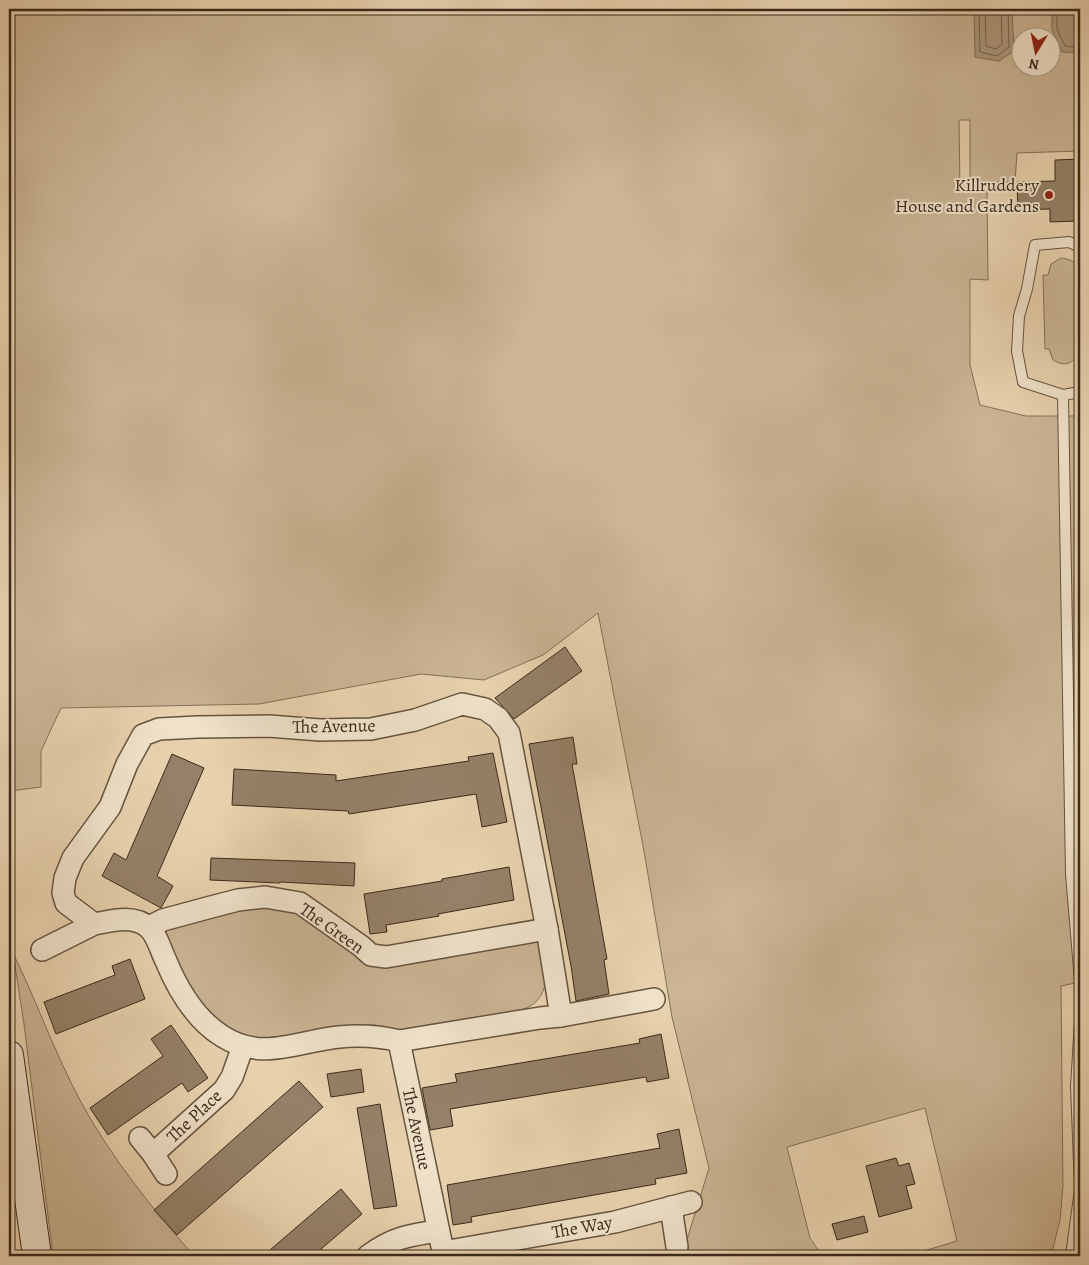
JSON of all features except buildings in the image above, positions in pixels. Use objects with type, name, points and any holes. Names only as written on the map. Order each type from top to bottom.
[{"type":"main road","points":[[9,1055],[37,1256]]},
{"type":"street","name":"The Avenue","points":[[94,924],[66,902],[63,893],[65,878],[73,858],[110,807],[126,764],[143,735],[159,728],[269,726],[320,730],[371,729],[415,720],[462,704],[485,709],[498,718],[509,734],[547,929],[561,1016]]},
{"type":"street","name":"The Green","points":[[149,927],[163,920],[238,900],[265,897],[300,903],[371,955],[386,957],[547,929]]},
{"type":"street","points":[[42,950],[94,924],[120,919],[135,921],[149,927],[187,1002],[205,1024],[223,1037],[243,1046],[270,1050],[338,1037],[390,1038],[561,1016],[654,999]]},
{"type":"street","name":"The Avenue","points":[[390,1038],[444,1254]]},
{"type":"street","name":"The Place","points":[[153,1154],[224,1090],[232,1078],[243,1046]]},
{"type":"street","name":"The Place","points":[[140,1138],[166,1174]]},
{"type":"street","name":"The Way","points":[[444,1254],[614,1222],[681,1205],[677,1248]]},
{"type":"street","points":[[368,1256],[406,1236],[438,1231]]},
{"type":"lane","points":[[1080,247],[1069,242],[1035,245],[1027,289],[1019,316],[1017,352],[1023,382],[1063,394],[1080,392]]},
{"type":"lane","points":[[1063,394],[1071,874],[1080,981]]},
{"type":"lane","points":[[1071,1256],[1080,1189],[1076,1086],[1080,1022]]},
{"type":"shaded area","points":[[9,9],[1080,9],[1080,151],[1017,153],[1015,182],[970,182],[970,120],[959,120],[960,191],[987,191],[988,280],[970,279],[970,365],[980,405],[1026,416],[1080,416],[1080,982],[1061,986],[1063,1186],[1060,1220],[1051,1256],[907,1256],[957,1241],[925,1108],[787,1147],[810,1238],[822,1256],[682,1256],[709,1168],[672,1017],[644,851],[598,613],[543,655],[484,680],[421,674],[259,704],[61,708],[41,751],[41,787],[10,791],[9,793]]},
{"type":"shaded area","points":[[1061,258],[1070,260],[1076,265],[1081,294],[1080,348],[1078,348],[1073,360],[1066,364],[1053,360],[1049,349],[1045,349],[1043,275],[1048,275],[1051,264]]},
{"type":"shaded area","points":[[259,907],[292,908],[363,956],[532,939],[538,943],[543,952],[545,984],[537,1001],[524,1009],[404,1031],[375,1025],[357,1025],[265,1039],[250,1037],[232,1031],[217,1021],[188,988],[165,934],[169,928],[241,909]]},
{"type":"shaded area","points":[[13,953],[63,1065],[93,1123],[133,1182],[194,1256],[53,1256],[24,1024]]},
{"type":"water","points":[[974,9],[1012,9],[1012,52],[999,61],[975,57]]},
{"type":"water","points":[[1052,9],[1080,9],[1080,53],[1062,52],[1062,28],[1052,28]]},
{"type":"place","name":"Killruddery House and Gardens","points":[[1049,195]]}]
